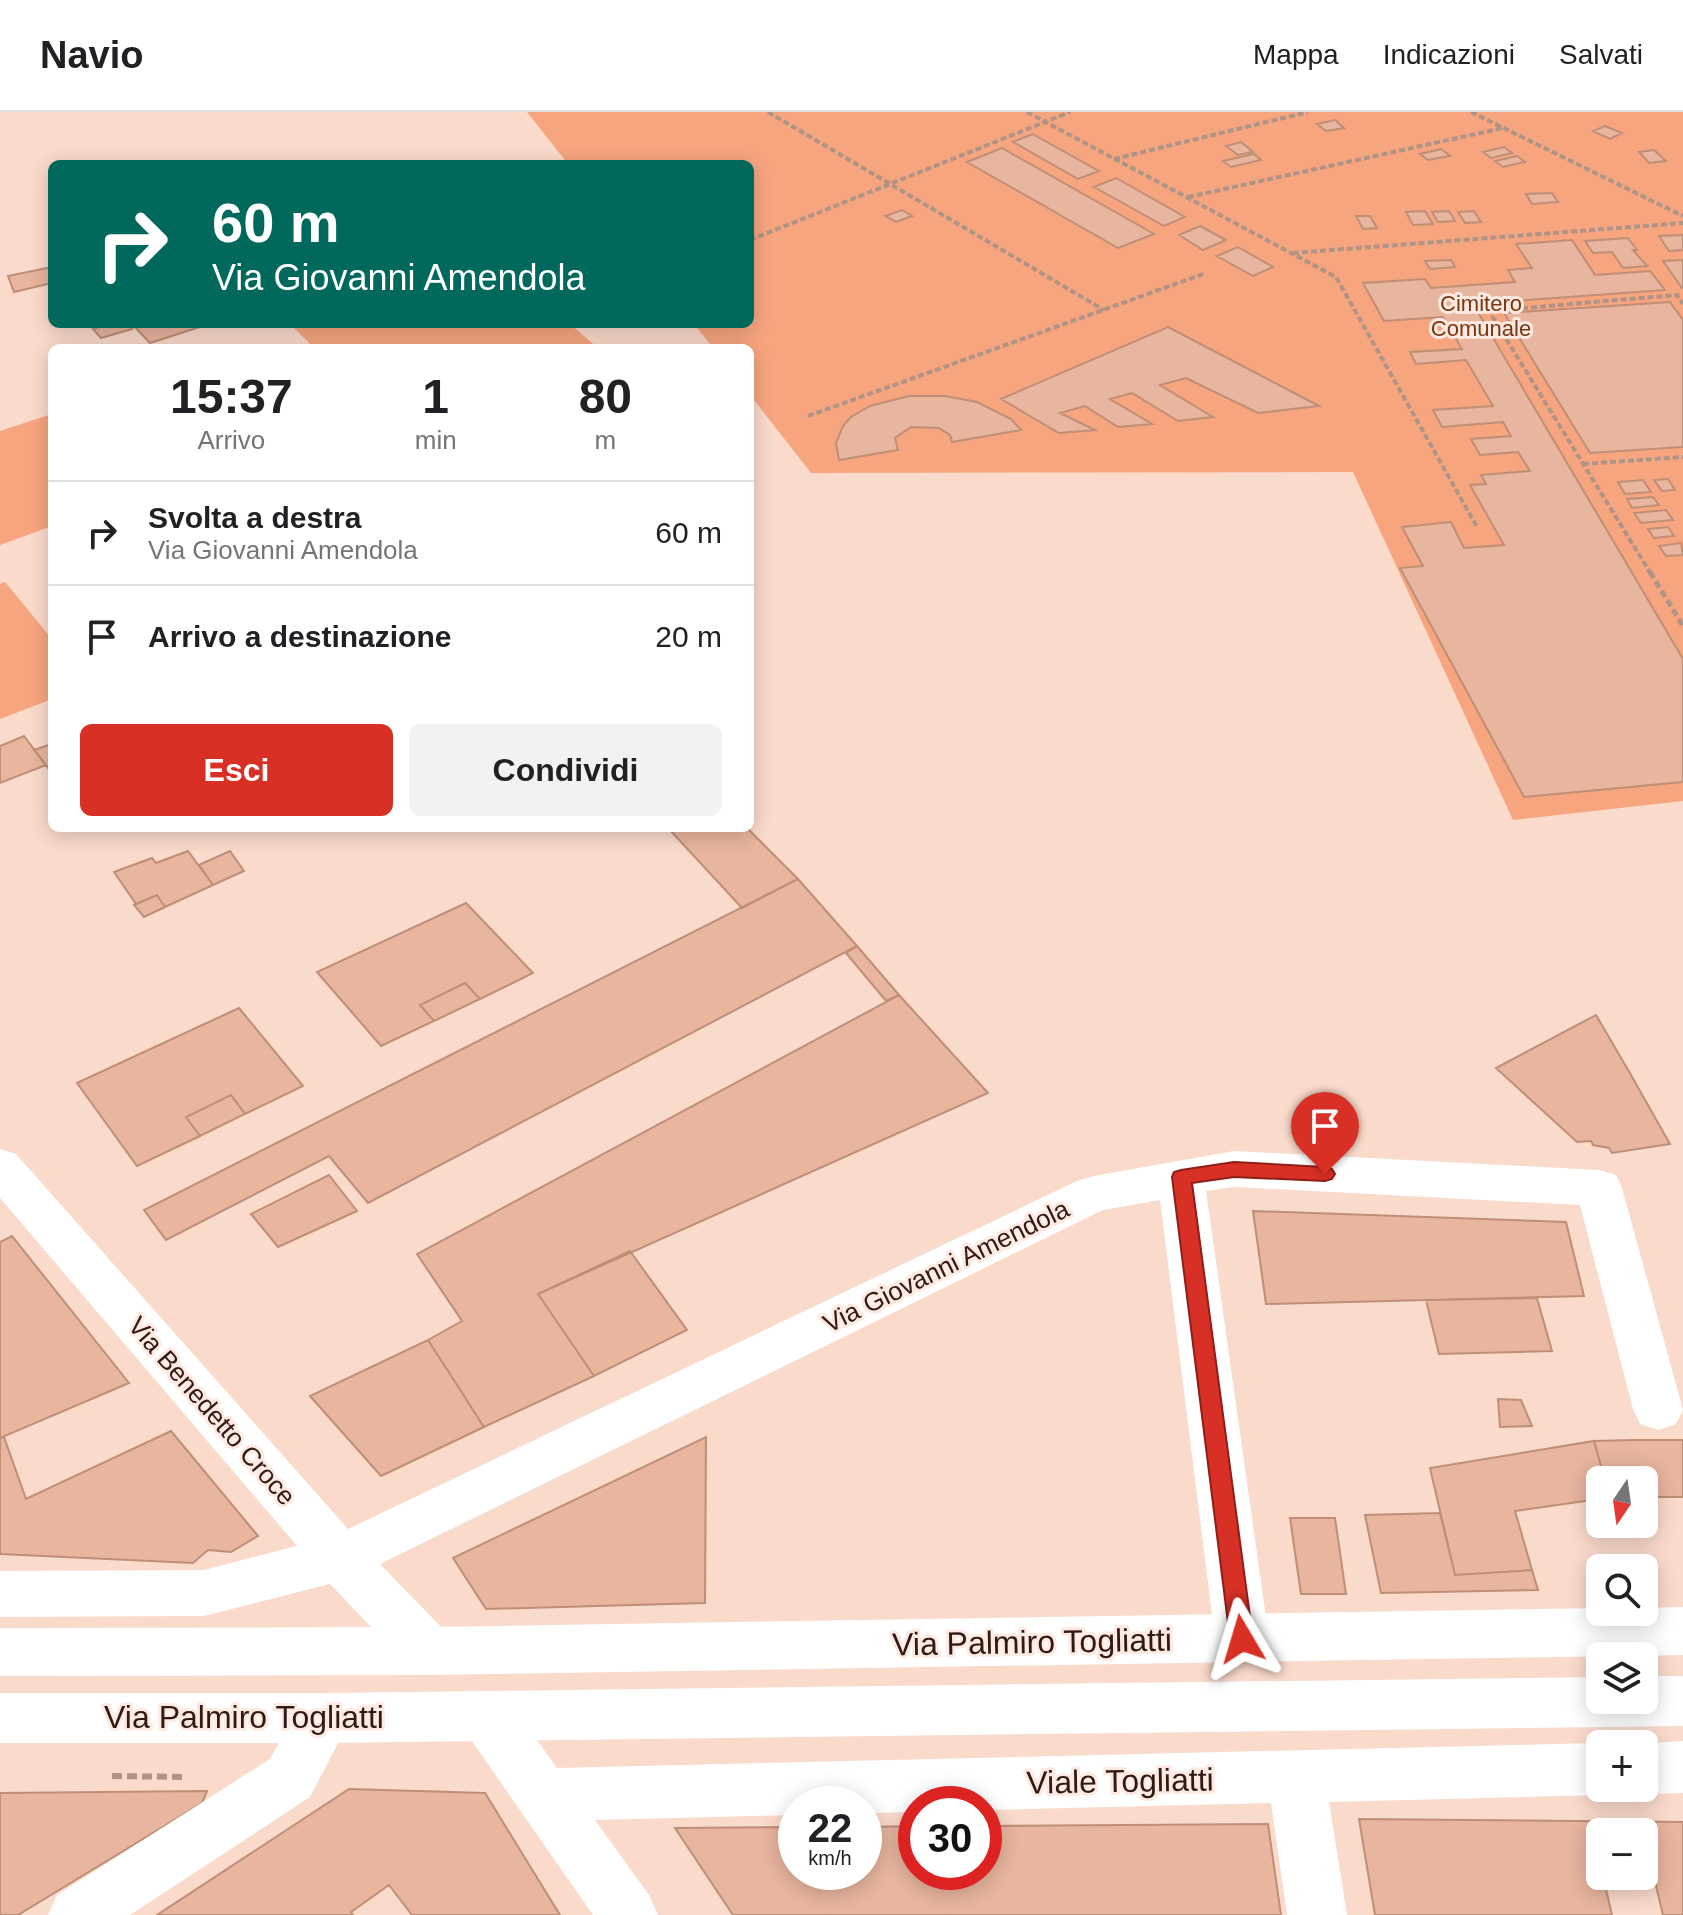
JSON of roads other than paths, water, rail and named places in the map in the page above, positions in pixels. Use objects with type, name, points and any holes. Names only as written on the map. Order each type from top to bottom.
[{"type":"street","name":"Via Benedetto Croce","points":[[0,1166],[340,1558],[429,1651]]},
{"type":"street","name":"Via Giovanni Amendola","points":[[0,1594],[204,1593],[340,1558],[1094,1194],[1234,1169],[1599,1188],[1658,1409]]},
{"type":"street","points":[[1181,1177],[1242,1639]]},
{"type":"street","name":"Via Palmiro Togliatti","points":[[0,1652],[429,1651],[1683,1631]]},
{"type":"street","points":[[429,1651],[487,1716],[628,1915]]},
{"type":"street","name":"Via Palmiro Togliatti","points":[[0,1718],[323,1718],[1683,1701]]},
{"type":"street","points":[[78,1915],[290,1778],[323,1718]]},
{"type":"street","points":[[1658,1768],[1683,1767]]},
{"type":"street","name":"Viale Togliatti","points":[[543,1795],[1586,1769]]},
{"type":"street","points":[[1296,1777],[1317,1915]]},
{"type":"park label","name":"Cimitero Comunale","points":[[1481,316]]}]
